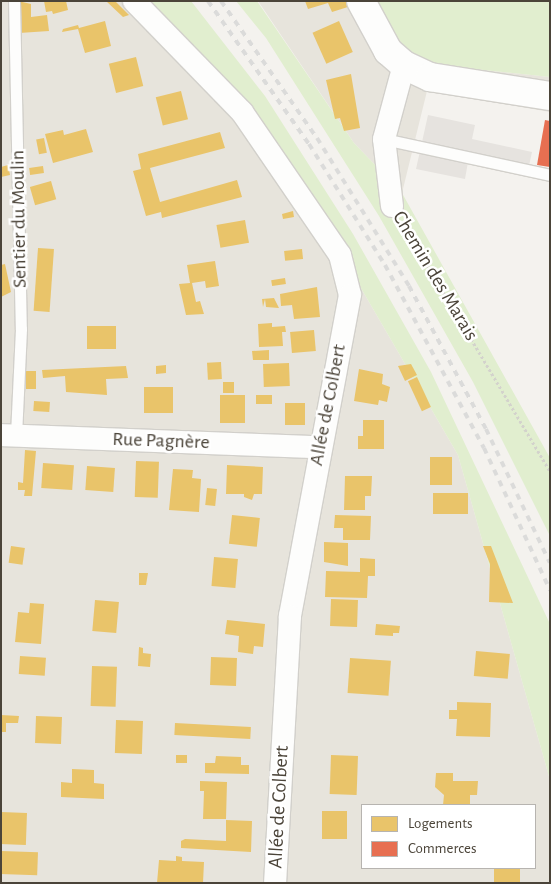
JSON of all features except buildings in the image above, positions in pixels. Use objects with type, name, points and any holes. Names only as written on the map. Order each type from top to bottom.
[{"type":"street","name":"Allée de Colbert","points":[[134,1],[242,112],[340,255],[350,295],[320,447],[290,616],[276,883]]},
{"type":"street","points":[[361,1],[388,51],[404,65],[430,77],[550,96]]},
{"type":"street","name":"Chemin des Marais","points":[[392,206],[384,139],[404,65]]},
{"type":"street","name":"Rue Pagnère","points":[[9,435],[320,447]]},
{"type":"lane","name":"Sentier du Moulin","points":[[9,435],[21,300],[14,1]]},
{"type":"lane","points":[[384,139],[550,175]]},
{"type":"path","name":"Chemin des Marais","points":[[392,206],[550,471]]},
{"type":"shaded area","points":[[1,1],[150,1],[235,95],[326,228],[458,455],[550,780],[550,883],[1,883]]},
{"type":"shaded area","points":[[258,1],[376,1],[435,65],[550,77],[550,112],[427,91],[402,193],[354,143]]},
{"type":"shaded area","points":[[428,115],[475,125],[472,139],[532,152],[527,175],[468,162],[465,179],[416,169]]},
{"type":"green space","points":[[150,1],[191,1],[265,96],[353,234],[431,372],[550,624],[550,780],[458,455],[326,228],[235,95]]},
{"type":"green space","points":[[236,1],[257,1],[354,143],[402,193],[550,458],[550,536],[473,382],[379,216],[266,38]]},
{"type":"green space","points":[[376,1],[550,1],[550,77],[435,65],[406,51]]},
{"type":"railway","points":[[208,1],[309,144],[385,265],[484,448],[550,590]]},
{"type":"railway","points":[[221,1],[317,138],[409,286],[486,429],[550,563]]}]
